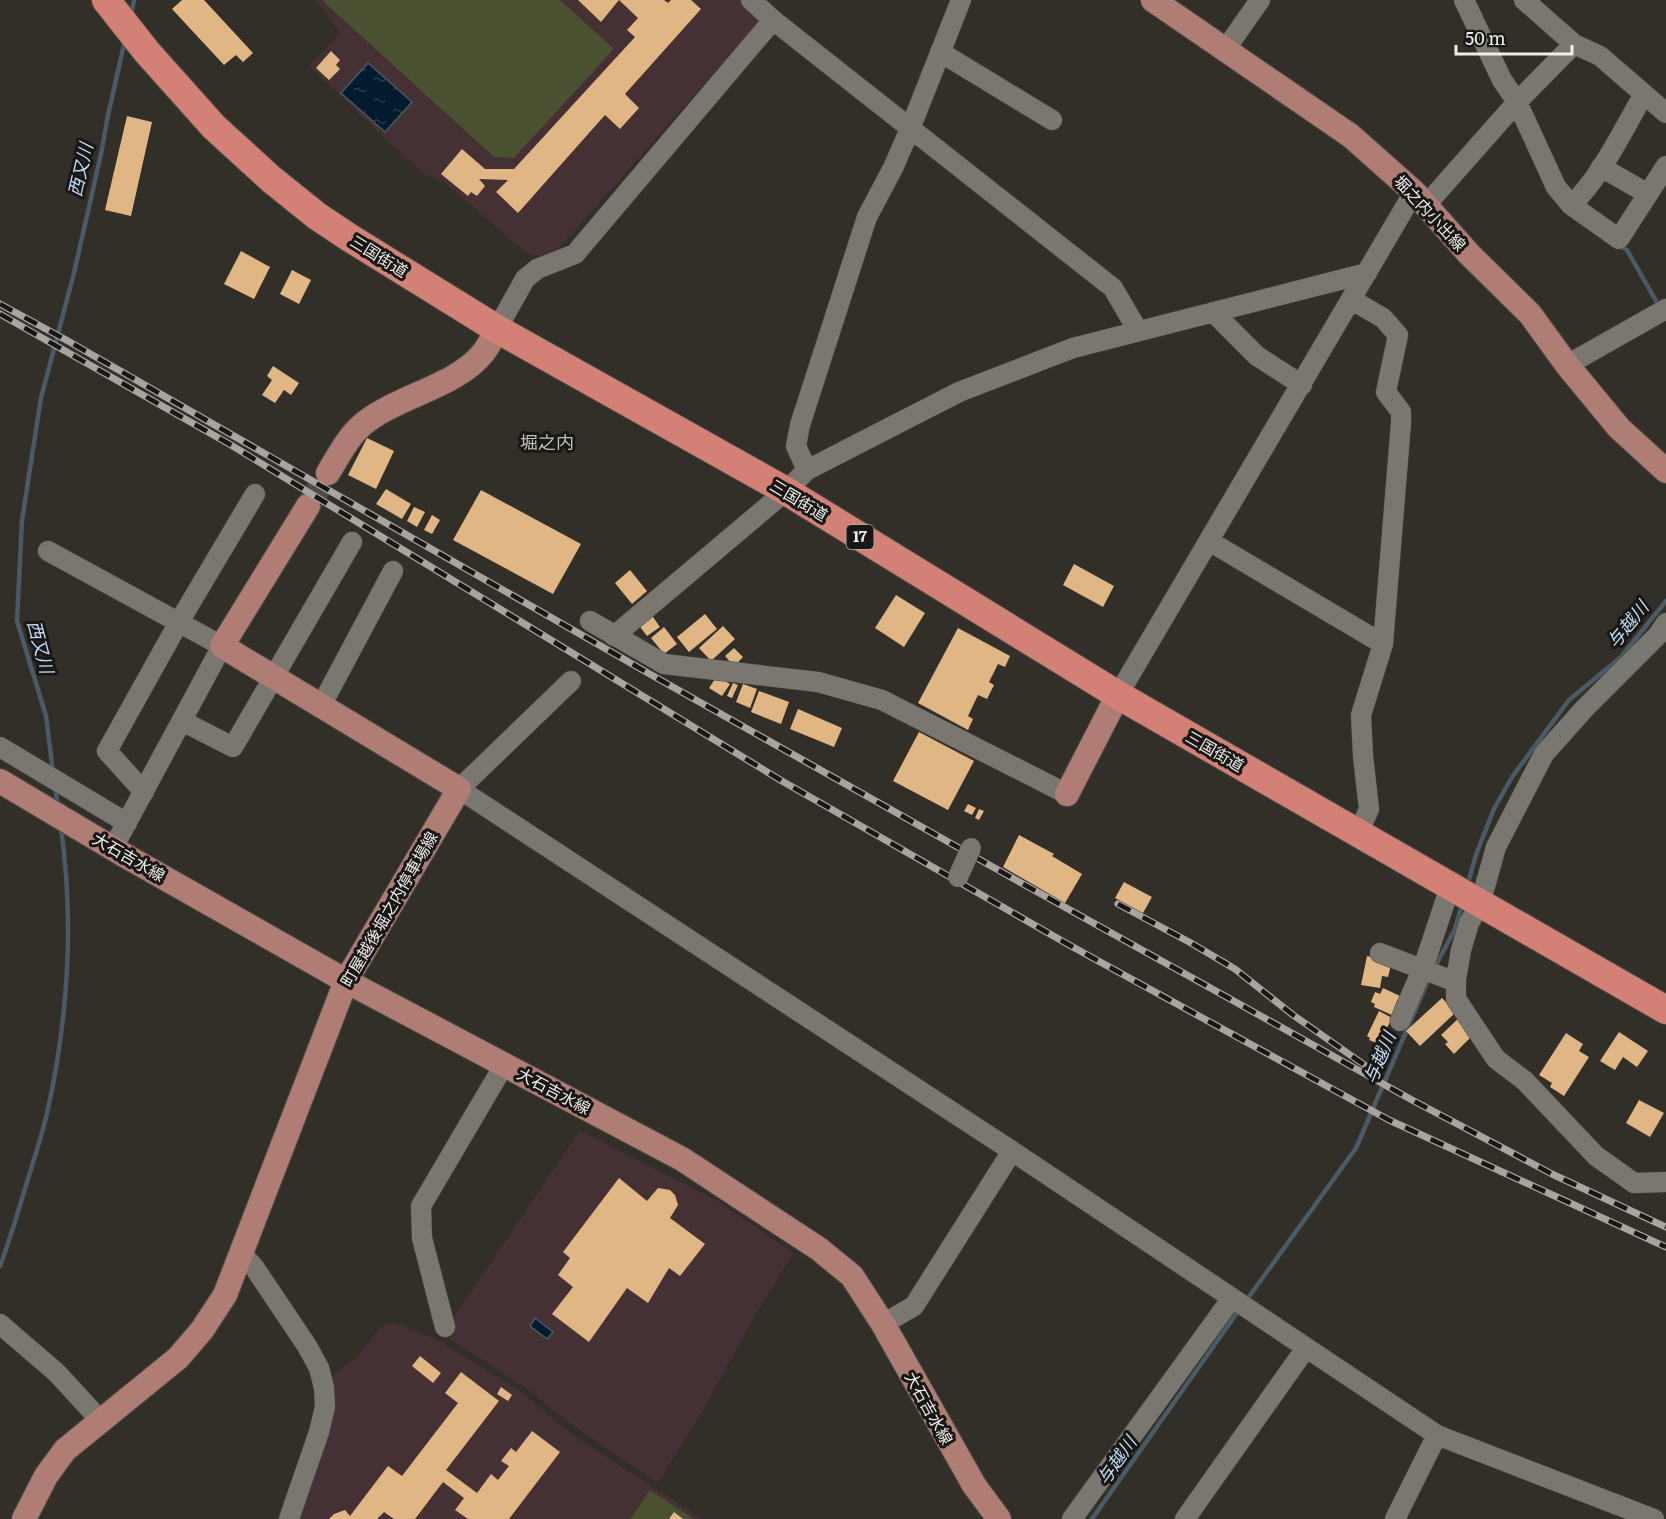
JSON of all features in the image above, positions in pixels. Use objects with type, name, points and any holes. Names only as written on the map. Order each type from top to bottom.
[{"type":"highway","name":"三国街道","points":[[106,0],[147,52],[214,127],[271,179],[317,216],[350,238],[497,329],[786,491],[1118,695],[1666,1011]]},
{"type":"main road","name":"堀之内小出線","points":[[1152,0],[1352,136],[1420,199],[1469,254],[1530,314],[1567,365],[1619,428],[1666,471]]},
{"type":"main road","points":[[328,473],[349,438],[362,425],[393,405],[461,372],[484,351],[497,329]]},
{"type":"main road","points":[[308,506],[222,646],[459,789]]},
{"type":"main road","points":[[1067,794],[1118,695]]},
{"type":"main road","name":"大石吉水線","points":[[6,784],[346,981],[682,1159],[819,1249],[852,1276],[883,1323],[974,1485],[999,1519]]},
{"type":"main road","name":"町屋越後堀之内停車場線","points":[[24,1519],[46,1476],[65,1450],[178,1358],[202,1330],[225,1295],[346,981],[459,789]]},
{"type":"street","points":[[751,0],[910,129],[1113,288],[1138,331]]},
{"type":"street","points":[[807,470],[796,446],[800,425],[867,217],[893,168],[910,129],[961,0]]},
{"type":"street","points":[[1225,50],[1260,0]]},
{"type":"street","points":[[1464,0],[1502,80],[1517,102],[1556,187],[1571,205],[1619,239],[1666,166]]},
{"type":"street","points":[[1524,0],[1574,44],[1600,56],[1666,113]]},
{"type":"street","points":[[497,329],[525,279],[537,269],[575,254],[773,20]]},
{"type":"street","points":[[1118,695],[1367,273],[1420,199],[1574,44]]},
{"type":"street","points":[[940,52],[1052,120]]},
{"type":"street","points":[[1571,205],[1601,167],[1644,94]]},
{"type":"street","points":[[1601,167],[1648,194]]},
{"type":"street","points":[[614,636],[786,491],[807,470],[959,392],[1073,348],[1367,273]]},
{"type":"street","points":[[1352,300],[1383,318],[1398,335],[1386,392],[1401,412],[1383,644],[1361,715],[1369,809],[1358,834]]},
{"type":"street","points":[[1213,312],[1257,356],[1302,385]]},
{"type":"street","points":[[1567,365],[1662,312]]},
{"type":"street","points":[[144,792],[107,751],[179,622],[255,495]]},
{"type":"street","points":[[1209,541],[1383,644]]},
{"type":"street","points":[[182,721],[233,747],[352,542]]},
{"type":"street","points":[[48,551],[222,646],[113,848]]},
{"type":"street","points":[[321,706],[393,571]]},
{"type":"street","points":[[590,621],[664,664],[818,682],[882,700],[1067,794]]},
{"type":"street","points":[[1666,623],[1658,635],[1584,709],[1544,754],[1496,847],[1480,904],[1469,923],[1449,979],[1456,999],[1496,1059],[1525,1082],[1596,1156],[1634,1183],[1666,1182]]},
{"type":"street","points":[[571,681],[459,789],[1012,1151],[1437,1435],[1629,1515],[1654,1519]]},
{"type":"street","points":[[1,748],[127,823]]},
{"type":"street","points":[[958,877],[971,848]]},
{"type":"street","points":[[1400,1021],[1422,970],[1450,887]]},
{"type":"street","points":[[1380,953],[1449,979]]},
{"type":"street","points":[[445,1327],[422,1238],[422,1206],[504,1065]]},
{"type":"street","points":[[883,1323],[914,1306],[1012,1151]]},
{"type":"street","points":[[242,1254],[254,1267],[308,1346],[319,1368],[324,1388],[325,1407],[320,1432],[289,1519]]},
{"type":"street","points":[[1072,1519],[1232,1298]]},
{"type":"street","points":[[0,1324],[57,1374],[100,1420]]},
{"type":"street","points":[[1185,1519],[1306,1348]]},
{"type":"street","points":[[1395,1519],[1437,1435]]},
{"type":"shaded area","points":[[315,0],[743,0],[763,18],[559,248],[543,257],[528,254],[444,182],[422,173],[309,66],[341,33]]},
{"type":"shaded area","points":[[578,1133],[586,1133],[721,1203],[793,1253],[750,1324],[702,1412],[658,1483],[566,1421],[529,1390],[450,1339],[450,1323]]},
{"type":"shaded area","points":[[388,1323],[398,1324],[434,1338],[519,1390],[573,1435],[702,1519],[297,1519],[333,1394],[332,1377],[359,1354],[381,1327]]},
{"type":"green space","points":[[324,0],[560,0],[614,49],[514,158],[494,157]]},
{"type":"green space","points":[[650,1490],[694,1519],[630,1519]]},
{"type":"water","points":[[368,63],[412,102],[385,132],[341,93]]},
{"type":"water","points":[[535,1318],[553,1332],[547,1339],[530,1326]]},
{"type":"building","points":[[182,0],[204,0],[253,53],[243,62],[236,55],[224,65],[172,9]]},
{"type":"building","points":[[578,0],[619,0],[601,22]]},
{"type":"building","points":[[619,0],[664,0],[668,3],[671,0],[691,0],[701,9],[625,94],[639,108],[620,129],[605,115],[518,213],[496,192],[508,180],[479,179],[485,186],[477,196],[471,192],[468,196],[441,174],[462,149],[485,169],[514,169],[635,37],[627,30],[638,18]]},
{"type":"building","points":[[331,51],[340,60],[336,65],[340,69],[329,80],[316,68]]},
{"type":"building","points":[[127,116],[152,122],[131,216],[105,210]]},
{"type":"building","points":[[241,251],[270,267],[254,299],[224,284]]},
{"type":"building","points":[[292,270],[311,280],[299,304],[280,294]]},
{"type":"building","points":[[273,366],[299,383],[291,395],[284,390],[275,403],[262,395],[272,380],[267,376]]},
{"type":"building","points":[[367,438],[394,451],[376,489],[348,475]]},
{"type":"building","points":[[386,489],[411,504],[402,519],[376,504]]},
{"type":"building","points":[[481,490],[581,544],[553,594],[453,540]]},
{"type":"building","points":[[414,507],[425,512],[417,527],[407,521]]},
{"type":"building","points":[[432,515],[440,520],[432,534],[424,530]]},
{"type":"building","points":[[1074,564],[1114,586],[1103,607],[1063,585]]},
{"type":"building","points":[[630,570],[647,591],[632,604],[615,583]]},
{"type":"building","points":[[896,595],[925,613],[904,647],[875,628]]},
{"type":"building","points":[[651,614],[660,627],[647,636],[638,624]]},
{"type":"building","points":[[705,614],[717,629],[689,652],[677,637]]},
{"type":"building","points":[[723,626],[735,639],[711,661],[699,648]]},
{"type":"building","points":[[664,627],[677,644],[664,654],[651,638]]},
{"type":"building","points":[[958,628],[1010,656],[1005,667],[998,664],[989,682],[994,685],[987,699],[978,695],[968,716],[973,719],[968,730],[918,703]]},
{"type":"building","points":[[734,648],[743,657],[734,666],[725,656]]},
{"type":"building","points":[[717,676],[730,684],[722,696],[709,688]]},
{"type":"building","points":[[733,683],[738,685],[732,698],[727,696]]},
{"type":"building","points":[[743,684],[757,689],[750,708],[736,702]]},
{"type":"building","points":[[759,691],[789,702],[781,724],[751,712]]},
{"type":"building","points":[[798,709],[842,728],[834,747],[790,729]]},
{"type":"building","points":[[919,732],[974,761],[948,810],[893,781]]},
{"type":"building","points":[[968,804],[976,808],[972,815],[964,811]]},
{"type":"building","points":[[979,809],[984,811],[979,820],[975,818]]},
{"type":"building","points":[[1019,835],[1054,854],[1052,856],[1082,874],[1065,903],[1003,867]]},
{"type":"building","points":[[1124,882],[1152,897],[1143,913],[1115,898]]},
{"type":"building","points":[[1367,956],[1392,961],[1388,977],[1382,976],[1380,988],[1361,985]]},
{"type":"building","points":[[1383,988],[1400,996],[1396,1003],[1399,1005],[1394,1016],[1374,1007],[1375,1004],[1371,1002],[1375,992],[1380,994]]},
{"type":"building","points":[[1442,998],[1456,1012],[1420,1046],[1406,1031]]},
{"type":"building","points":[[1379,1011],[1392,1018],[1379,1044],[1369,1040],[1367,1036]]},
{"type":"building","points":[[1461,1016],[1470,1027],[1465,1031],[1471,1037],[1454,1054],[1445,1044],[1448,1042],[1441,1035]]},
{"type":"building","points":[[1619,1032],[1648,1051],[1637,1067],[1623,1057],[1615,1070],[1600,1061]]},
{"type":"building","points":[[1566,1033],[1583,1044],[1579,1051],[1589,1057],[1564,1096],[1550,1087],[1552,1083],[1539,1075]]},
{"type":"building","points":[[1383,1047],[1390,1047],[1390,1056],[1384,1056]]},
{"type":"building","points":[[1639,1100],[1664,1113],[1650,1137],[1626,1123]]},
{"type":"building","points":[[619,1178],[647,1201],[658,1188],[670,1190],[675,1195],[678,1205],[670,1218],[705,1244],[680,1276],[669,1268],[648,1303],[627,1288],[589,1342],[552,1314],[573,1287],[558,1275],[570,1258],[563,1252]]},
{"type":"building","points":[[420,1356],[441,1373],[433,1383],[412,1366]]},
{"type":"building","points":[[461,1372],[499,1401],[446,1470],[477,1493],[491,1474],[498,1480],[509,1466],[501,1461],[511,1448],[516,1452],[532,1431],[560,1452],[509,1519],[468,1519],[455,1510],[464,1498],[443,1482],[415,1519],[394,1519],[384,1512],[377,1519],[329,1519],[334,1514],[345,1510],[350,1516],[388,1466],[402,1476],[458,1403],[445,1393]]},
{"type":"building","points":[[501,1387],[512,1395],[508,1401],[497,1394]]},
{"type":"building","points":[[674,1512],[683,1519],[669,1519]]},
{"type":"waterway","name":"西又川","points":[[131,15],[134,0]]},
{"type":"waterway","name":"西又川","points":[[53,772],[46,716],[17,621],[22,520],[41,398],[74,273],[125,40]]},
{"type":"waterway","points":[[1619,246],[1627,250],[1660,308]]},
{"type":"waterway","name":"与越川","points":[[1467,886],[1477,852],[1494,809],[1512,777],[1569,700],[1621,657],[1666,601]]},
{"type":"waterway","name":"西又川","points":[[55,786],[58,807]]},
{"type":"waterway","name":"西又川","points":[[0,1266],[44,1126],[60,1039],[68,934],[61,828]]},
{"type":"waterway","name":"与越川","points":[[1434,969],[1455,929],[1462,905]]},
{"type":"waterway","name":"与越川","points":[[1246,1301],[1356,1148],[1430,976]]},
{"type":"waterway","name":"与越川","points":[[1092,1519],[1239,1310]]},
{"type":"tunnel","points":[[308,506],[328,473]]},
{"type":"railway","points":[[0,304],[648,673],[1412,1100],[1552,1174],[1666,1227]]},
{"type":"railway","points":[[0,314],[231,445],[782,781],[1071,946],[1389,1120],[1666,1247]]},
{"type":"railway","points":[[1118,904],[1235,969],[1293,1015],[1366,1066]]},
{"type":"district","name":"堀之内","points":[[547,443]]}]
